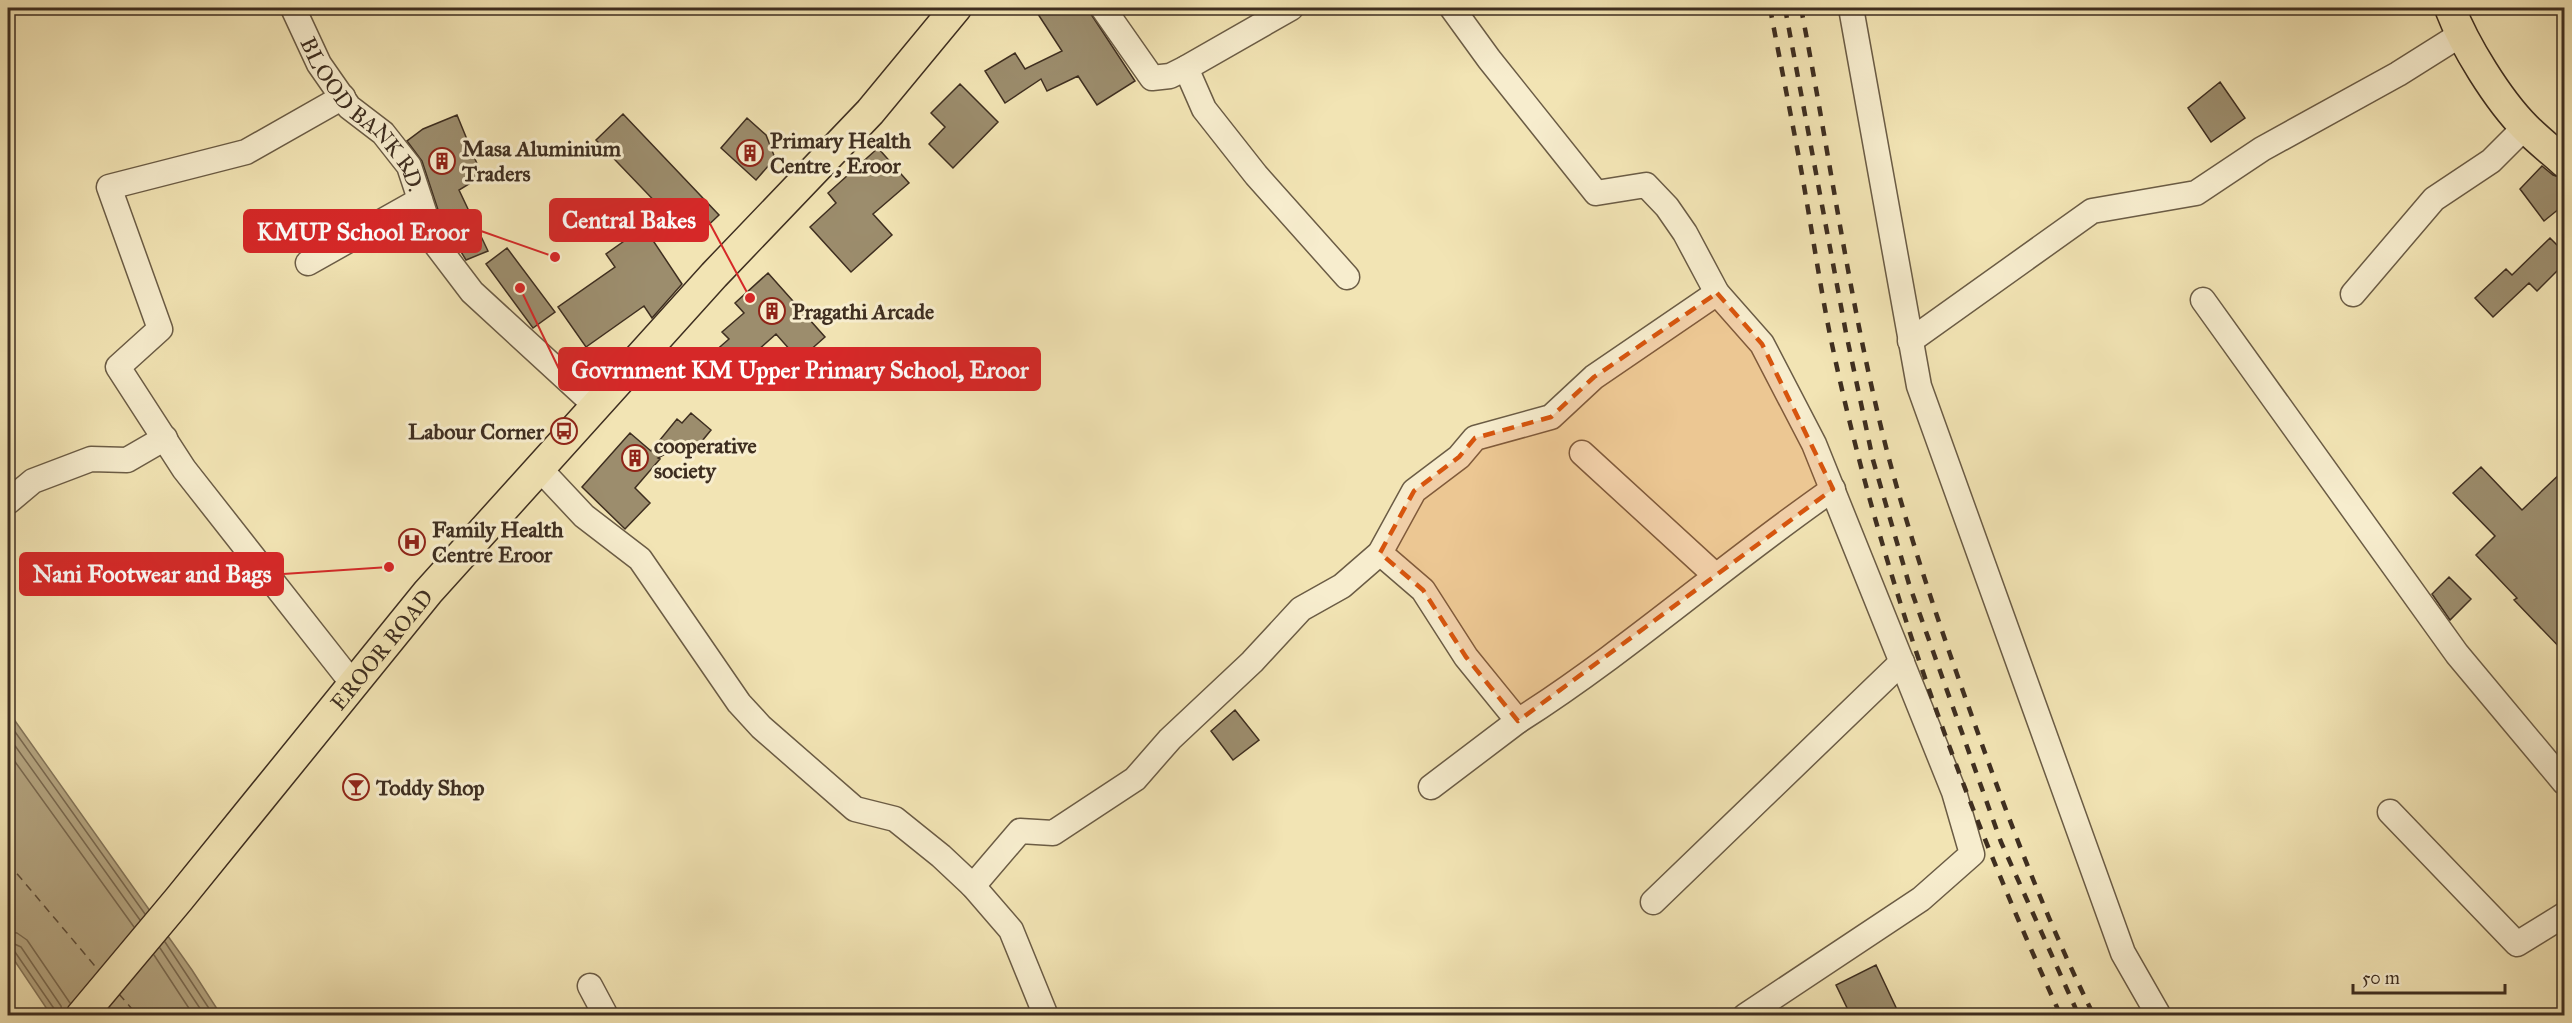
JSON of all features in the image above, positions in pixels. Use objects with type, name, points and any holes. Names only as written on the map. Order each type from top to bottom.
[{"type":"main road","name":"EROOR ROAD","points":[[81,1016],[179,900],[428,592],[714,275],[870,112],[956,8]]},
{"type":"main road","points":[[2450,8],[2460,35],[2525,127],[2565,162]]},
{"type":"street","name":"BLOOD BANK RD.","points":[[292,8],[319,63],[350,107],[383,133],[409,166],[434,242],[472,292],[596,406]]},
{"type":"street","points":[[1103,8],[1152,78],[1170,76],[1186,68],[1291,8]]},
{"type":"street","points":[[1452,8],[1489,59],[1596,193],[1646,185],[1667,207],[1685,233],[1718,293],[1762,344],[1814,444],[1954,792],[1972,854],[1921,899],[1745,1016]]},
{"type":"street","points":[[1851,8],[1919,386],[2123,953],[2159,1016]]},
{"type":"street","points":[[1910,341],[2092,211],[2196,193],[2262,149],[2398,74],[2460,35]]},
{"type":"street","points":[[1186,68],[1204,109],[1256,175],[1347,277]]},
{"type":"street","points":[[343,97],[246,152],[109,188],[160,330],[118,367],[184,469],[353,684]]},
{"type":"street","points":[[2353,294],[2434,199],[2491,161],[2525,127]]},
{"type":"street","points":[[308,263],[420,200]]},
{"type":"street","points":[[973,886],[1020,831],[1053,833],[1135,779],[1170,739],[1252,662],[1301,609],[1342,586],[1380,553],[1414,491],[1459,457],[1475,438],[1551,417],[1594,377],[1718,293]]},
{"type":"street","points":[[2203,300],[2457,654],[2565,782]]},
{"type":"street","points":[[8,501],[33,481],[91,459],[127,460],[165,438]]},
{"type":"street","points":[[1581,453],[1715,575]]},
{"type":"street","points":[[539,468],[584,516],[640,560],[739,703],[761,727],[855,809],[895,819],[941,855],[973,886],[1011,930],[1047,1016]]},
{"type":"street","points":[[1431,787],[1833,489]]},
{"type":"street","points":[[1380,553],[1423,590],[1466,657],[1518,722]]},
{"type":"street","points":[[1653,902],[1777,785],[1902,662]]},
{"type":"street","points":[[2390,812],[2517,944],[2565,915]]},
{"type":"street","points":[[590,987],[606,1016]]},
{"type":"highlighted area","points":[[1717,293],[1762,344],[1833,489],[1518,721],[1466,657],[1423,590],[1380,553],[1414,491],[1459,457],[1475,438],[1551,417],[1594,377]]},
{"type":"water","points":[[8,711],[192,970],[221,1015],[51,1015],[8,951]]},
{"type":"building","points":[[1034,8],[1087,8],[1135,81],[1097,105],[1078,76],[1047,91],[1041,79],[1005,103],[985,71],[1015,53],[1025,69],[1062,51]]},
{"type":"building","points":[[2220,82],[2245,118],[2211,142],[2188,108]]},
{"type":"building","points":[[960,84],[998,122],[953,168],[929,144],[945,127],[931,113]]},
{"type":"building","points":[[623,114],[719,215],[699,234],[671,205],[665,212],[596,140]]},
{"type":"building","name":"Masa Aluminium Traders","points":[[457,115],[482,176],[459,190],[488,251],[466,260],[441,219],[422,161],[407,141],[423,129]]},
{"type":"building","name":"Primary Health Centre , Eroor","points":[[747,118],[766,135],[775,158],[756,180],[721,148]]},
{"type":"building","points":[[878,148],[909,183],[873,214],[892,235],[851,272],[810,227],[836,203],[828,193]]},
{"type":"building","points":[[2542,166],[2553,175],[2565,179],[2565,204],[2544,221],[2520,189]]},
{"type":"building","points":[[644,227],[682,284],[652,318],[644,306],[586,347],[558,307],[615,267],[606,254]]},
{"type":"building","points":[[2550,238],[2565,253],[2565,263],[2537,291],[2529,283],[2493,317],[2475,298],[2506,269],[2512,275]]},
{"type":"building","points":[[507,248],[555,312],[533,328],[486,264]]},
{"type":"building","name":"Pragathi Arcade","points":[[768,273],[825,337],[799,360],[776,334],[732,373],[714,352],[729,339],[722,332],[744,313],[735,303]]},
{"type":"building","points":[[691,413],[711,430],[689,457],[677,447],[658,458],[660,459],[635,488],[650,503],[625,529],[582,487],[630,433],[651,451],[677,419],[682,423]]},
{"type":"building","points":[[2481,467],[2522,510],[2565,469],[2565,653],[2514,600],[2517,598],[2476,555],[2495,536],[2453,493]]},
{"type":"building","points":[[2449,577],[2471,599],[2450,620],[2432,594]]},
{"type":"building","points":[[1235,710],[1259,740],[1233,760],[1211,731]]},
{"type":"building","points":[[1876,965],[1900,1016],[1851,1016],[1836,985]]},
{"type":"ferry route","points":[[8,863],[100,972]]},
{"type":"ferry route","points":[[119,994],[138,1016]]},
{"type":"railway","points":[[1770,8],[1830,335],[1873,510],[1926,682],[1957,767],[2024,934],[2061,1016]]},
{"type":"railway","points":[[1785,8],[1846,333],[1873,460],[1909,584],[2001,842],[2079,1016]]},
{"type":"railway","points":[[1801,8],[1862,344],[1897,489],[1939,622],[2001,796],[2045,907],[2094,1016]]},
{"type":"place","name":"Primary Health Centre , Eroor","points":[[750,153]]},
{"type":"place","name":"Masa Aluminium Traders","points":[[442,161]]},
{"type":"place","name":"KMUP School Eroor","points":[[555,257]]},
{"type":"place","name":"Govrnment KM Upper Primary School, Eroor","points":[[520,288]]},
{"type":"place","name":"Central Bakes","points":[[750,298]]},
{"type":"place","name":"Pragathi Arcade","points":[[772,311]]},
{"type":"place","name":"Labour Corner","points":[[564,431]]},
{"type":"place","name":"cooperative society","points":[[635,458]]},
{"type":"place","name":"Family Health Centre Eroor","points":[[412,542]]},
{"type":"place","name":"Nani Footwear and Bags","points":[[389,567]]},
{"type":"place","name":"Toddy Shop","points":[[356,787]]}]
